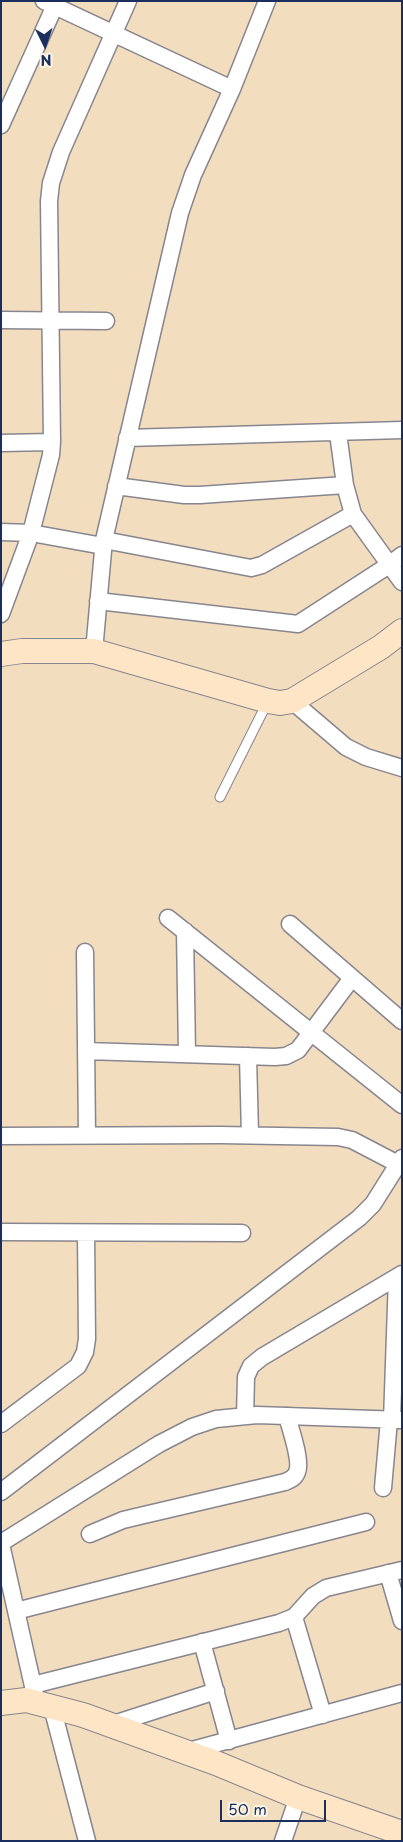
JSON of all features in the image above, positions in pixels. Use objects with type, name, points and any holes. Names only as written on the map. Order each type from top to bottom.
[{"type":"street","points":[[1,614],[4,593],[30,533],[48,468],[52,442],[51,183],[61,152],[128,1]]},
{"type":"street","points":[[94,651],[103,543],[180,213],[193,174],[232,88],[267,1]]},
{"type":"street","points":[[1,125],[52,3],[232,88]]},
{"type":"street","points":[[1,320],[106,321]]},
{"type":"street","points":[[127,438],[402,430]]},
{"type":"street","points":[[338,433],[345,485],[353,514],[402,582]]},
{"type":"street","points":[[1,443],[52,442]]},
{"type":"street","points":[[116,486],[184,495],[200,495],[345,485]]},
{"type":"street","points":[[1,532],[30,533],[103,543],[251,568],[262,565],[353,514]]},
{"type":"street","points":[[98,600],[298,624],[402,555]]},
{"type":"street","points":[[1,654],[22,651],[94,651],[280,703],[292,701],[381,647],[402,631]]},
{"type":"street","points":[[292,701],[346,747],[366,758],[402,768]]},
{"type":"street","points":[[168,918],[402,1105]]},
{"type":"street","points":[[290,924],[402,1021]]},
{"type":"street","points":[[185,931],[187,1054]]},
{"type":"street","points":[[84,952],[87,1135]]},
{"type":"street","points":[[86,1051],[286,1056],[298,1050],[352,978]]},
{"type":"street","points":[[248,1056],[250,1135]]},
{"type":"street","points":[[1,1136],[338,1136],[352,1140],[400,1161],[373,1204],[359,1218],[1,1492]]},
{"type":"street","points":[[1,1232],[242,1233]]},
{"type":"street","points":[[1,1424],[78,1366],[85,1352],[87,1339],[86,1232]]},
{"type":"street","points":[[383,1488],[394,1420],[398,1353],[399,1276]]},
{"type":"street","points":[[245,1416],[246,1376],[251,1366],[262,1357],[399,1276]]},
{"type":"street","points":[[87,1841],[41,1698],[16,1611],[2,1549],[167,1439],[192,1427],[216,1420],[245,1416],[394,1420]]},
{"type":"street","points":[[90,1534],[122,1520],[285,1482],[293,1478],[298,1472],[298,1462],[287,1416]]},
{"type":"street","points":[[16,1611],[366,1522]]},
{"type":"street","points":[[1,1703],[41,1698],[202,1642],[279,1623],[294,1617],[313,1596],[326,1588],[395,1572],[402,1622]]},
{"type":"street","points":[[294,1617],[323,1715]]},
{"type":"street","points":[[202,1642],[229,1741]]},
{"type":"street","points":[[110,1725],[216,1691]]},
{"type":"street","points":[[185,1752],[402,1693]]},
{"type":"street","points":[[41,1698],[298,1797],[402,1833]]},
{"type":"street","points":[[284,1841],[298,1797]]},
{"type":"lane","points":[[220,797],[268,701]]}]
